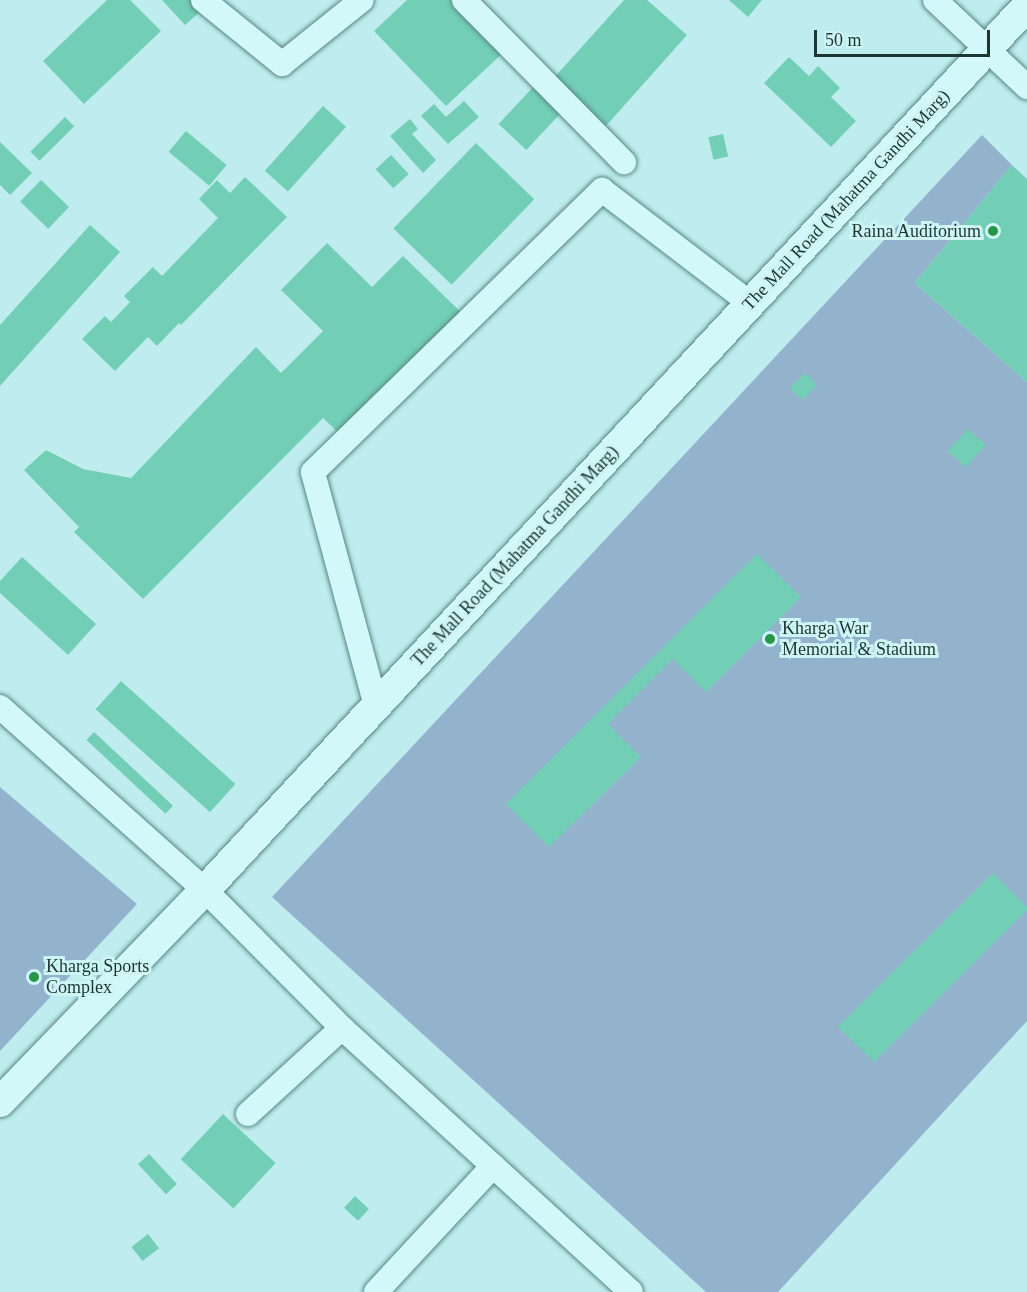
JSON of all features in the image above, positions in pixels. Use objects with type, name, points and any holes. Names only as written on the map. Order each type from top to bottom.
[{"type":"street","points":[[203,0],[282,64],[362,0]]},
{"type":"street","points":[[464,0],[624,162]]},
{"type":"street","points":[[935,0],[1027,87]]},
{"type":"street","name":"The Mall Road (Mahatma Gandhi Marg)","points":[[0,1102],[205,890],[1027,6]]},
{"type":"street","points":[[375,706],[313,472],[602,190],[750,303]]},
{"type":"street","points":[[0,707],[205,890],[342,1028],[631,1292]]},
{"type":"street","points":[[248,1114],[342,1028]]},
{"type":"street","points":[[376,1292],[493,1166]]},
{"type":"shaded area","name":"Kharga War Memorial & Stadium","points":[[982,135],[1012,165],[915,283],[1027,382],[1027,1021],[778,1292],[706,1292],[272,897]]},
{"type":"shaded area","name":"Kharga Sports Complex","points":[[0,787],[137,904],[0,1051]]},
{"type":"building","points":[[107,0],[130,0],[161,31],[84,104],[43,61]]},
{"type":"building","points":[[162,0],[207,0],[210,3],[185,25]]},
{"type":"building","points":[[407,0],[456,0],[505,51],[446,106],[374,31]]},
{"type":"building","points":[[624,0],[647,0],[687,35],[605,127],[552,80]]},
{"type":"building","points":[[729,0],[762,0],[748,17]]},
{"type":"building","points":[[789,57],[809,76],[818,66],[840,88],[831,97],[856,121],[831,147],[764,83]]},
{"type":"building","points":[[534,86],[562,112],[526,150],[499,124]]},
{"type":"building","points":[[464,101],[479,117],[448,144],[421,116],[434,104],[446,117]]},
{"type":"building","points":[[323,106],[346,127],[288,191],[265,171]]},
{"type":"building","points":[[65,117],[74,126],[40,161],[30,152]]},
{"type":"building","points":[[410,119],[418,129],[412,134],[436,160],[423,173],[390,136]]},
{"type":"building","points":[[186,131],[227,165],[209,186],[169,152]]},
{"type":"building","points":[[723,134],[728,156],[714,160],[708,137]]},
{"type":"building","points":[[0,142],[32,173],[10,195],[0,185]]},
{"type":"building","points":[[476,143],[534,199],[452,285],[393,229]]},
{"type":"building","points":[[391,155],[409,174],[393,188],[376,169]]},
{"type":"building","name":"Raina Auditorium","points":[[1012,165],[1027,179],[1027,382],[915,283]]},
{"type":"building","points":[[245,177],[287,217],[181,325],[179,323],[157,346],[148,337],[115,371],[82,339],[105,316],[111,322],[130,302],[124,296],[153,267],[162,276],[218,218],[199,199],[217,180],[230,193]]},
{"type":"building","points":[[41,180],[69,207],[48,229],[20,202]]},
{"type":"building","points":[[90,225],[120,252],[0,386],[0,325]]},
{"type":"building","points":[[327,243],[372,287],[403,256],[468,319],[347,441],[323,418],[143,599],[74,532],[79,527],[24,470],[46,450],[83,469],[131,478],[256,347],[281,373],[323,331],[281,290]]},
{"type":"building","points":[[805,373],[817,385],[802,400],[790,388]]},
{"type":"building","points":[[968,429],[986,445],[966,467],[948,451]]},
{"type":"building","points":[[757,554],[801,597],[706,692],[673,659],[608,724],[641,757],[549,847],[506,804]]},
{"type":"building","points":[[22,557],[96,624],[68,655],[0,593],[0,581]]},
{"type":"building","points":[[121,681],[235,784],[210,812],[96,709]]},
{"type":"building","points":[[94,732],[173,806],[165,814],[86,740]]},
{"type":"building","points":[[993,873],[1027,907],[1027,910],[874,1062],[838,1027]]},
{"type":"building","points":[[223,1114],[276,1163],[233,1208],[181,1159]]},
{"type":"building","points":[[149,1154],[177,1184],[166,1194],[138,1164]]},
{"type":"building","points":[[355,1196],[369,1209],[358,1221],[344,1208]]},
{"type":"building","points":[[148,1234],[159,1248],[143,1261],[131,1247]]},
{"type":"place","name":"Raina Auditorium","points":[[993,231]]},
{"type":"place","name":"Kharga War Memorial & Stadium","points":[[770,639]]},
{"type":"place","name":"Kharga Sports Complex","points":[[34,977]]}]
